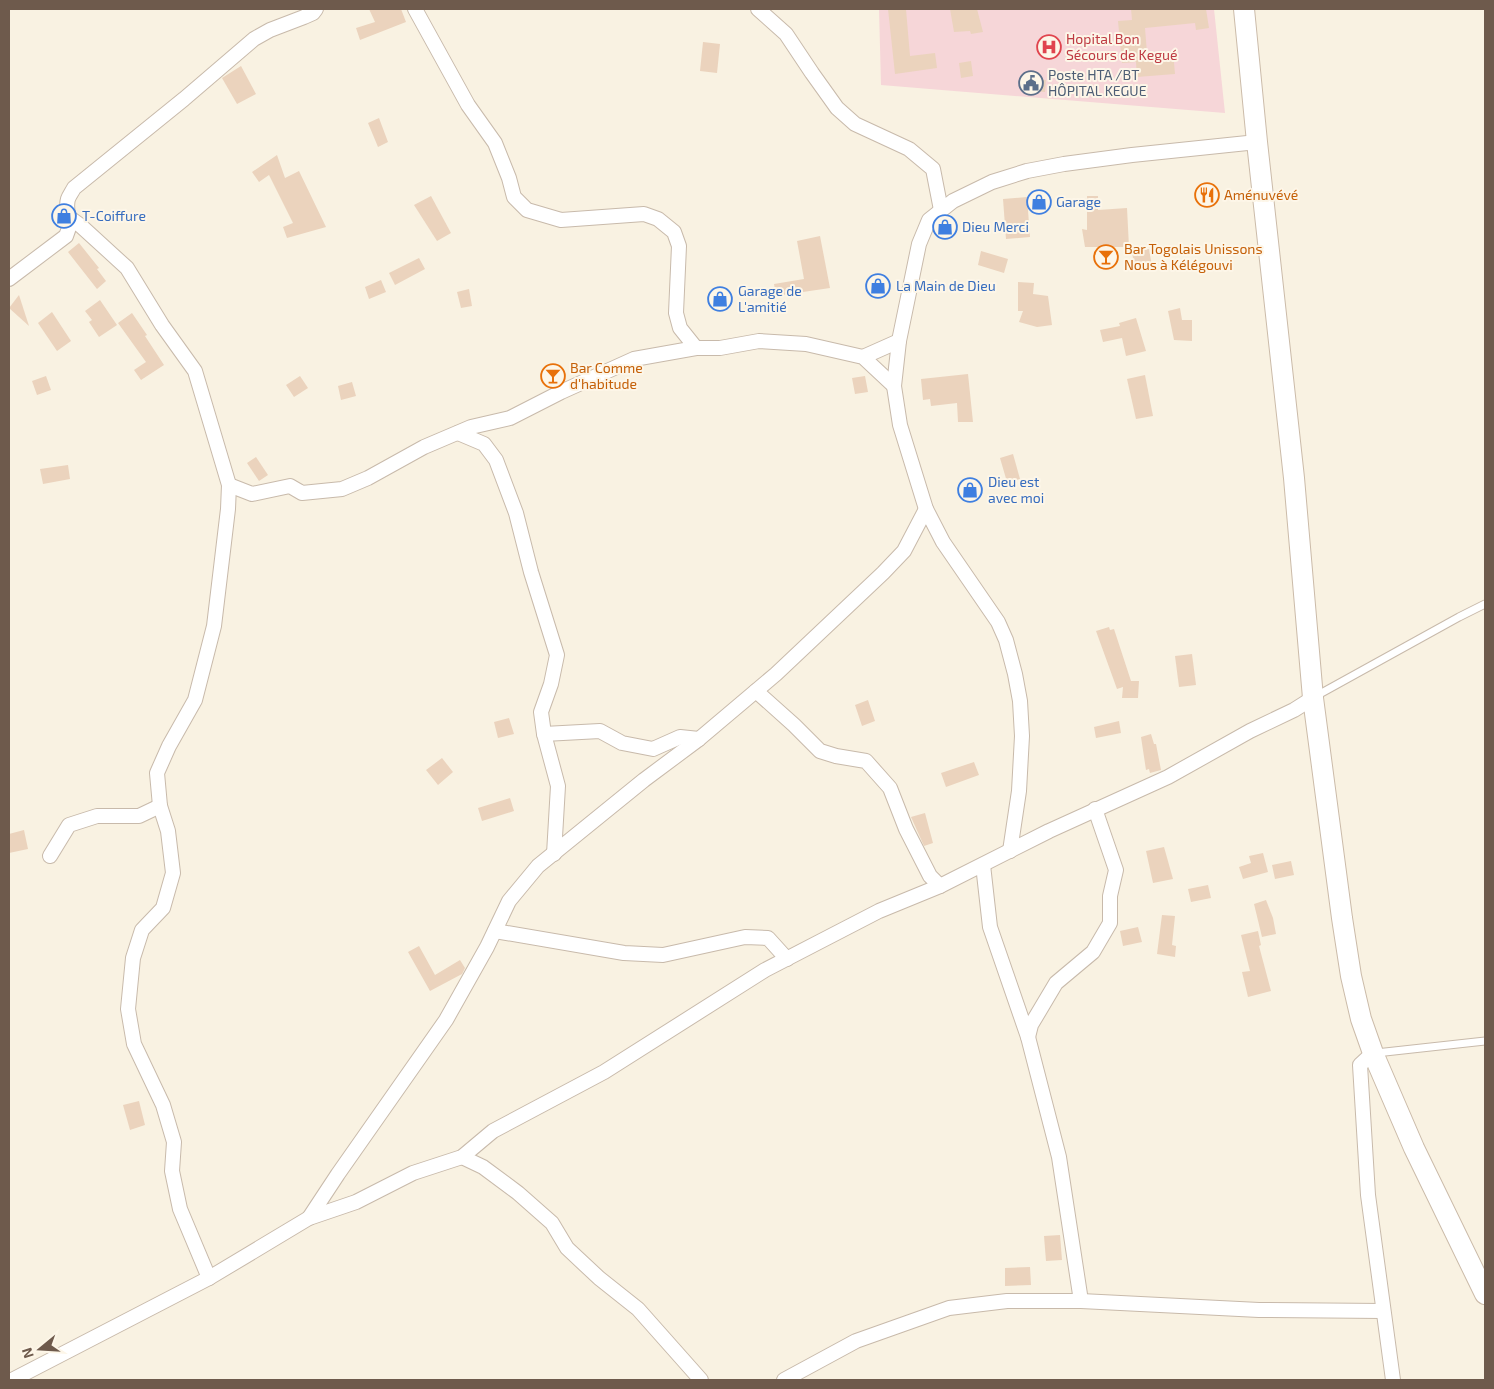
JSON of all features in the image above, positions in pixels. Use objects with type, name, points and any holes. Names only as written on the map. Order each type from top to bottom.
[{"type":"main road","points":[[1244,9],[1294,478],[1314,698],[1351,976],[1361,1019],[1414,1148],[1485,1294]]},
{"type":"street","points":[[9,279],[66,236],[70,228],[68,199],[74,188],[184,99],[254,39],[270,30],[304,18],[316,9]]},
{"type":"street","points":[[415,9],[468,105],[495,142],[514,197],[527,210],[562,220],[644,214],[658,219],[674,232],[679,246],[676,313],[680,328],[696,348]]},
{"type":"street","points":[[758,9],[786,34],[837,108],[856,124],[909,149],[933,169],[941,210]]},
{"type":"street","points":[[1010,851],[1020,791],[1022,736],[1020,701],[1015,674],[1006,640],[998,622],[943,542],[926,509],[900,425],[894,386],[898,341],[919,244],[929,220],[952,201],[992,182],[1026,171],[1122,156],[1257,142]]},
{"type":"street","points":[[70,218],[127,268],[162,325],[196,371],[229,485],[228,509],[214,626],[195,700],[169,746],[157,773],[160,806],[168,831],[173,873],[163,908],[142,930],[133,958],[128,1009],[134,1044],[163,1105],[174,1142],[172,1171],[180,1209],[209,1278]]},
{"type":"street","points":[[229,485],[252,494],[290,486],[302,493],[342,489],[368,478],[424,447],[471,427],[510,418],[561,392],[634,359],[696,348],[720,348],[759,341],[806,344],[863,358],[894,386]]},
{"type":"street","points":[[863,358],[898,341]]},
{"type":"street","points":[[458,433],[484,444],[496,460],[516,513],[531,572],[557,655],[551,684],[541,712],[544,734],[558,786],[554,854]]},
{"type":"street","points":[[310,1218],[338,1174],[446,1020],[495,931],[508,901],[538,866],[644,780],[699,739],[756,691],[904,551],[926,509]]},
{"type":"street","points":[[756,691],[820,751],[866,761],[890,788],[906,829],[930,876],[940,886]]},
{"type":"street","points":[[12,1380],[209,1278],[310,1218],[356,1202],[413,1173],[462,1157],[493,1131],[604,1072],[765,970],[880,911],[940,886],[1095,809],[1168,777],[1314,698]]},
{"type":"street","points":[[544,734],[600,731],[622,743],[653,749],[680,737],[699,739]]},
{"type":"street","points":[[50,856],[69,825],[97,816],[139,816],[160,806]]},
{"type":"street","points":[[1028,1037],[1031,1025],[1056,984],[1093,952],[1110,923],[1110,896],[1116,870],[1095,809]]},
{"type":"street","points":[[983,864],[990,927],[1028,1037],[1059,1157],[1081,1301]]},
{"type":"street","points":[[495,931],[624,953],[663,955],[745,937],[768,938],[787,959]]},
{"type":"street","points":[[1374,1053],[1360,1066],[1368,1195],[1393,1380]]},
{"type":"street","points":[[462,1157],[483,1167],[518,1193],[552,1223],[567,1248],[599,1278],[638,1309],[701,1380]]},
{"type":"street","points":[[784,1380],[856,1341],[949,1308],[1007,1301],[1081,1301],[1259,1310],[1383,1311]]},
{"type":"lane","points":[[1314,698],[1485,604]]},
{"type":"lane","points":[[1374,1053],[1485,1041]]},
{"type":"shaded area","name":"Hopital Bon Sécours de Kegué","points":[[879,9],[1214,9],[1225,113],[881,85]]},
{"type":"building","points":[[369,9],[401,9],[406,22],[360,40],[356,28],[375,22]]},
{"type":"building","points":[[888,9],[906,9],[910,56],[935,53],[937,68],[895,74]]},
{"type":"building","points":[[950,9],[977,9],[983,32],[971,34],[970,31],[954,32]]},
{"type":"building","points":[[1131,9],[1206,9],[1209,28],[1196,30],[1195,23],[1145,28],[1147,53],[1173,51],[1175,74],[1137,77],[1136,62],[1122,63],[1118,21],[1132,20]]},
{"type":"building","points":[[703,42],[720,44],[717,73],[700,71]]},
{"type":"building","points":[[971,61],[973,76],[961,78],[959,63]]},
{"type":"building","points":[[241,66],[256,94],[237,104],[222,78]]},
{"type":"building","points":[[1034,79],[1046,80],[1045,92],[1033,91]]},
{"type":"building","points":[[379,118],[388,142],[378,147],[368,123]]},
{"type":"building","points":[[277,155],[285,178],[299,171],[326,227],[287,238],[283,227],[293,223],[269,175],[259,182],[252,172]]},
{"type":"building","points":[[431,196],[451,233],[437,241],[414,205]]},
{"type":"building","points":[[1087,196],[1098,196],[1098,210],[1127,208],[1129,247],[1085,247],[1082,229],[1087,230]]},
{"type":"building","points":[[1027,197],[1030,237],[1006,239],[1003,199]]},
{"type":"building","points":[[820,236],[830,288],[776,296],[774,284],[804,279],[797,241]]},
{"type":"building","points":[[79,243],[99,268],[97,269],[106,281],[97,289],[68,252]]},
{"type":"building","points":[[1149,249],[1152,266],[1135,270],[1132,252]]},
{"type":"building","points":[[981,251],[1008,259],[1004,273],[978,265]]},
{"type":"building","points":[[419,258],[425,269],[395,285],[389,273]]},
{"type":"building","points":[[381,280],[386,292],[369,299],[365,287]]},
{"type":"building","points":[[1018,282],[1034,283],[1033,294],[1048,296],[1052,325],[1037,327],[1019,322],[1023,311],[1018,311]]},
{"type":"building","points":[[469,289],[472,306],[461,308],[457,292]]},
{"type":"building","points":[[19,295],[29,326],[9,308]]},
{"type":"building","points":[[100,300],[117,325],[99,337],[89,322],[92,320],[85,311]]},
{"type":"building","points":[[1180,308],[1182,320],[1192,320],[1192,341],[1174,340],[1168,311]]},
{"type":"building","points":[[52,312],[71,341],[57,351],[38,323]]},
{"type":"building","points":[[132,313],[164,365],[141,380],[134,370],[146,362],[118,323]]},
{"type":"building","points":[[1136,318],[1146,351],[1126,356],[1122,338],[1103,342],[1100,330],[1120,326],[1119,323]]},
{"type":"building","points":[[968,374],[973,422],[958,422],[957,403],[931,406],[930,399],[923,400],[921,379]]},
{"type":"building","points":[[1145,375],[1153,416],[1136,419],[1127,379]]},
{"type":"building","points":[[46,376],[51,390],[37,395],[32,381]]},
{"type":"building","points":[[300,376],[308,388],[294,397],[286,385]]},
{"type":"building","points":[[865,376],[868,392],[855,394],[852,378]]},
{"type":"building","points":[[352,382],[356,396],[341,400],[338,386]]},
{"type":"building","points":[[1013,454],[1020,479],[1007,482],[1000,458]]},
{"type":"building","points":[[256,457],[268,475],[259,481],[247,463]]},
{"type":"building","points":[[68,465],[70,479],[43,484],[40,469]]},
{"type":"building","points":[[1109,627],[1110,630],[1114,629],[1131,681],[1139,681],[1138,698],[1122,698],[1123,687],[1117,689],[1096,631]]},
{"type":"building","points":[[1192,654],[1196,685],[1179,687],[1175,656]]},
{"type":"building","points":[[868,700],[875,721],[862,726],[855,705]]},
{"type":"building","points":[[509,718],[514,734],[498,738],[494,722]]},
{"type":"building","points":[[1119,721],[1121,733],[1096,738],[1094,727]]},
{"type":"building","points":[[1151,734],[1154,744],[1156,744],[1161,770],[1150,773],[1149,769],[1146,770],[1141,737]]},
{"type":"building","points":[[442,758],[453,772],[438,785],[426,770]]},
{"type":"building","points":[[974,762],[979,775],[946,787],[941,773]]},
{"type":"building","points":[[510,798],[514,811],[482,821],[478,808]]},
{"type":"building","points":[[925,813],[933,843],[924,846],[911,817]]},
{"type":"building","points":[[24,830],[28,849],[9,853],[9,834]]},
{"type":"building","points":[[1164,847],[1173,879],[1153,883],[1146,851]]},
{"type":"building","points":[[1263,853],[1268,872],[1243,879],[1239,867],[1251,863],[1249,856]]},
{"type":"building","points":[[1291,861],[1294,875],[1275,879],[1272,865]]},
{"type":"building","points":[[1208,885],[1211,898],[1191,902],[1188,889]]},
{"type":"building","points":[[1266,900],[1273,918],[1276,934],[1262,937],[1254,904]]},
{"type":"building","points":[[1162,915],[1175,916],[1172,945],[1176,946],[1175,957],[1157,954]]},
{"type":"building","points":[[1138,927],[1142,942],[1123,946],[1120,931]]},
{"type":"building","points":[[1258,931],[1261,945],[1259,946],[1271,991],[1248,997],[1242,972],[1250,971],[1241,935]]},
{"type":"building","points":[[419,946],[435,975],[460,960],[465,968],[462,974],[430,991],[408,952]]},
{"type":"building","points":[[139,1101],[145,1125],[130,1130],[123,1105]]},
{"type":"building","points":[[1060,1235],[1062,1260],[1046,1261],[1044,1236]]},
{"type":"building","points":[[1030,1267],[1031,1285],[1005,1286],[1005,1268]]},
{"type":"place","name":"Hopital Bon Sécours de Kegué","points":[[1049,47]]},
{"type":"place","name":"Poste HTA /BT HÔPITAL KEGUE","points":[[1031,83]]},
{"type":"place","name":"Aménuvévé","points":[[1207,195]]},
{"type":"place","name":"Garage","points":[[1039,202]]},
{"type":"place","name":"T-Coiffure","points":[[64,216]]},
{"type":"place","name":"Dieu Merci","points":[[945,227]]},
{"type":"place","name":"Bar Togolais Unissons Nous à Kélégouvi","points":[[1106,257]]},
{"type":"place","name":"La Main de Dieu","points":[[878,286]]},
{"type":"place","name":"Garage de L'amitié","points":[[720,299]]},
{"type":"place","name":"Bar Comme d'habitude","points":[[553,376]]},
{"type":"place","name":"Dieu est avec moi","points":[[970,490]]}]
